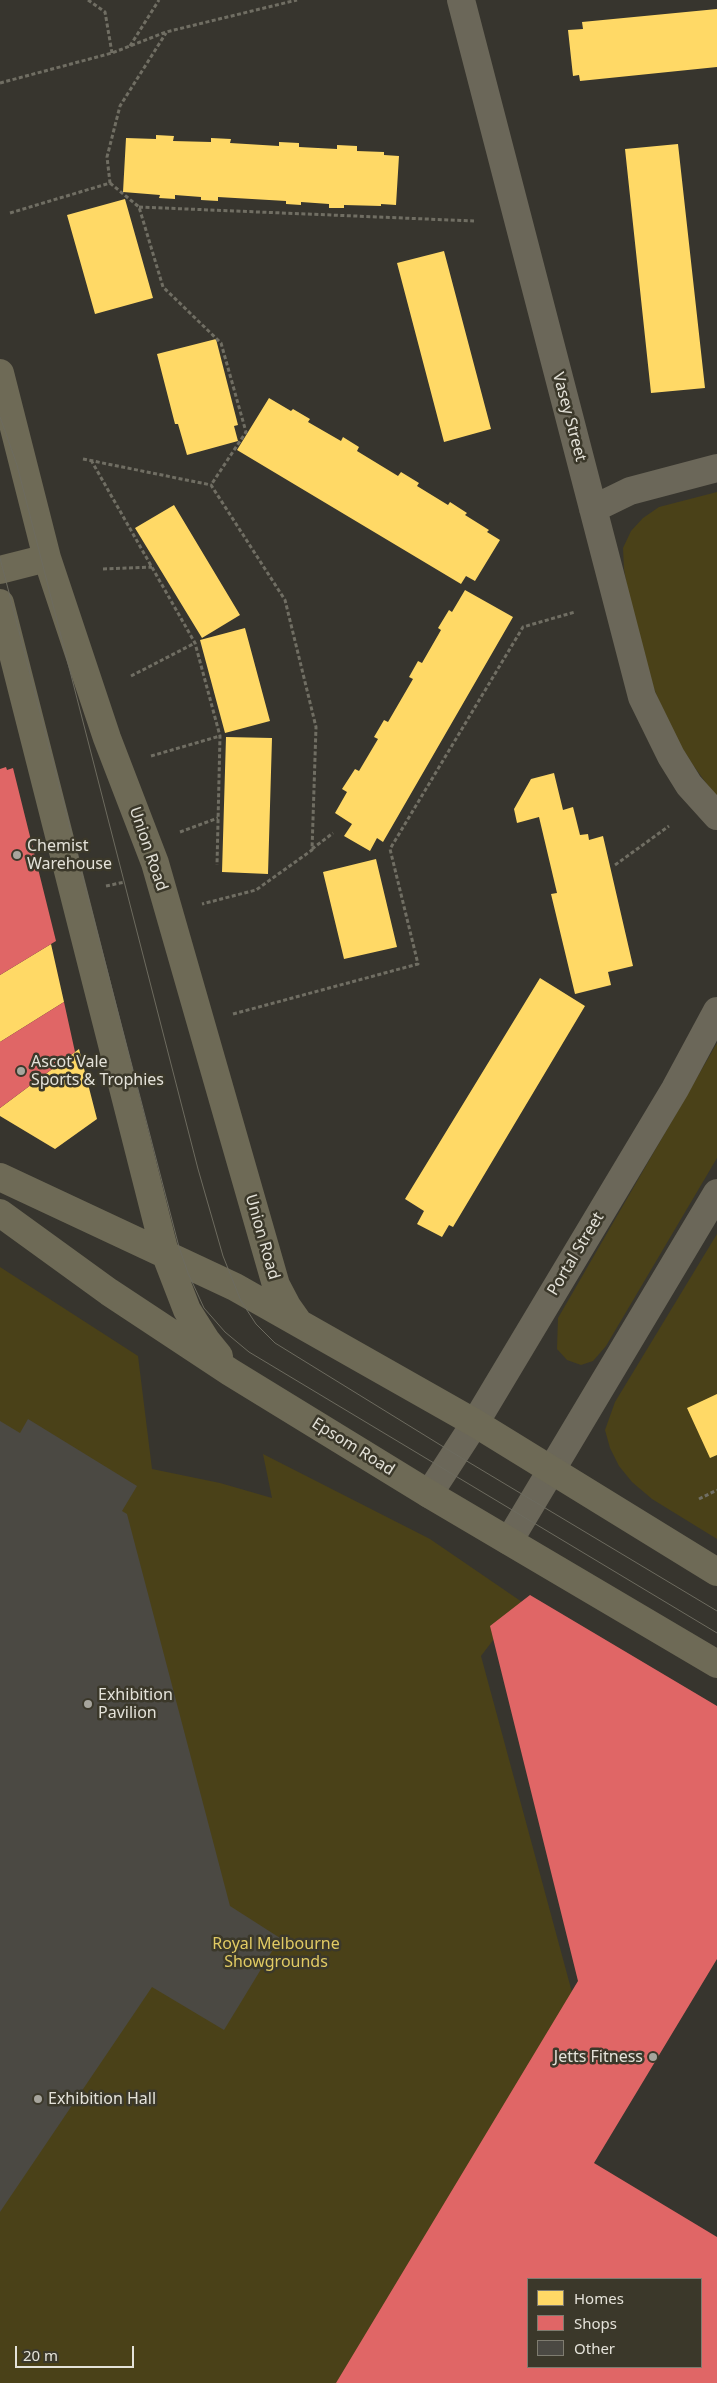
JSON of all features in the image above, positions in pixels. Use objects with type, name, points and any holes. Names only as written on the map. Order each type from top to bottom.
[{"type":"main road","name":"Union Road","points":[[0,373],[47,558],[107,738],[155,863],[276,1285],[286,1306],[299,1323]]},
{"type":"main road","points":[[0,570],[47,558]]},
{"type":"main road","points":[[0,603],[165,1253],[178,1289],[196,1326],[232,1371],[246,1380]]},
{"type":"main road","points":[[0,1177],[235,1287],[475,1423],[717,1572]]},
{"type":"main road","name":"Epsom Road","points":[[0,1213],[109,1292],[230,1372],[246,1380],[429,1494],[717,1664]]},
{"type":"street","name":"Vasey Street","points":[[461,0],[630,654],[647,710],[671,756],[689,785],[717,816]]},
{"type":"street","points":[[593,509],[630,491],[717,468]]},
{"type":"street","name":"Portal Street","points":[[429,1494],[475,1423],[675,1089],[717,1011]]},
{"type":"street","points":[[509,1541],[717,1194]]},
{"type":"path","points":[[88,0],[105,12],[112,53]]},
{"type":"path","points":[[130,46],[159,0]]},
{"type":"path","points":[[0,84],[112,53],[166,32],[297,0]]},
{"type":"path","points":[[166,32],[120,106],[107,157],[110,183],[139,207],[164,287],[221,343],[246,432],[211,486]]},
{"type":"path","points":[[10,213],[110,183]]},
{"type":"path","points":[[139,207],[474,221]]},
{"type":"path","points":[[83,458],[211,486],[285,600],[316,727],[312,850]]},
{"type":"path","points":[[91,460],[195,643],[220,736],[217,865]]},
{"type":"path","points":[[103,569],[152,566]]},
{"type":"path","points":[[200,1020],[216,1018],[418,964],[390,850],[524,627],[576,612]]},
{"type":"path","points":[[131,676],[195,643]]},
{"type":"path","points":[[152,756],[220,736]]},
{"type":"path","points":[[172,835],[218,818]]},
{"type":"path","points":[[615,865],[669,826]]},
{"type":"path","points":[[170,911],[256,890],[333,833]]},
{"type":"path","points":[[699,1499],[717,1490]]},
{"type":"green space","points":[[717,492],[717,798],[670,729],[653,686],[630,604],[624,569],[623,548],[631,531],[643,518],[659,507]]},
{"type":"green space","points":[[717,1043],[717,1158],[606,1346],[593,1361],[581,1365],[567,1360],[557,1349],[558,1318]]},
{"type":"green space","points":[[717,1234],[717,1539],[652,1499],[632,1482],[619,1466],[610,1448],[605,1430],[615,1402]]},
{"type":"green space","name":"Royal Melbourne Showgrounds","points":[[0,1267],[138,1356],[152,1469],[220,1483],[272,1498],[263,1454],[430,1539],[522,1602],[481,1656],[573,1996],[341,2383],[0,2383]]},
{"type":"building: Homes","points":[[717,9],[717,67],[580,81],[579,75],[573,76],[568,30],[583,29],[582,22]]},
{"type":"building: Homes","points":[[156,135],[174,136],[173,141],[211,142],[211,138],[231,139],[230,143],[279,146],[279,142],[299,143],[299,147],[337,149],[337,145],[357,146],[357,151],[384,152],[384,155],[399,156],[396,205],[344,205],[344,208],[329,208],[329,204],[301,202],[301,205],[286,204],[286,201],[218,197],[218,201],[201,200],[201,197],[175,195],[175,199],[159,198],[160,195],[123,192],[126,138],[156,139]]},
{"type":"building: Homes","points":[[678,144],[705,388],[651,393],[625,149]]},
{"type":"building: Homes","points":[[125,199],[153,298],[95,314],[67,215]]},
{"type":"building: Homes","points":[[444,251],[491,429],[444,442],[397,263]]},
{"type":"building: Homes","points":[[216,339],[238,425],[234,426],[238,441],[187,455],[178,424],[175,424],[157,354]]},
{"type":"building: Homes","points":[[269,398],[291,411],[293,409],[310,419],[308,422],[341,441],[343,437],[359,447],[357,451],[398,476],[401,472],[419,483],[417,486],[448,505],[450,502],[467,513],[465,515],[489,530],[487,532],[500,540],[475,581],[466,576],[461,584],[237,450]]},
{"type":"building: Homes","points":[[174,505],[240,615],[202,638],[135,528]]},
{"type":"building: Homes","points":[[465,590],[513,617],[383,842],[377,838],[370,851],[344,836],[352,824],[335,813],[347,792],[342,789],[355,769],[359,771],[378,739],[374,737],[384,720],[388,722],[413,679],[409,677],[418,661],[422,663],[441,630],[438,628],[449,610],[452,612]]},
{"type":"building: Homes","points":[[245,628],[270,721],[225,733],[200,640]]},
{"type":"building: Homes","points":[[226,737],[272,738],[268,874],[222,872]]},
{"type":"building: Homes","points":[[554,773],[563,810],[573,807],[580,835],[588,834],[589,840],[603,836],[633,966],[608,972],[611,985],[575,994],[551,894],[557,893],[539,817],[517,823],[514,809],[531,779]]},
{"type":"building: Homes","points":[[376,859],[397,947],[344,959],[323,872]]},
{"type":"building: Homes","points":[[51,944],[64,1002],[0,1042],[0,975]]},
{"type":"building: Homes","points":[[540,978],[585,1006],[453,1227],[449,1225],[442,1237],[417,1224],[424,1211],[405,1199]]},
{"type":"building: Homes","points":[[79,1049],[97,1119],[55,1149],[0,1116],[0,1108]]},
{"type":"building: Homes","points":[[717,1394],[717,1455],[710,1458],[687,1408]]},
{"type":"building: Shops","name":"Chemist Warehouse","points":[[6,767],[7,770],[13,768],[56,941],[0,975],[0,769]]},
{"type":"building: Shops","points":[[64,1002],[75,1052],[0,1108],[0,1042]]},
{"type":"building: Shops","points":[[530,1595],[717,1706],[717,1959],[594,2163],[717,2237],[717,2383],[336,2383],[578,1981],[490,1626]]},
{"type":"building: Other","name":"Exhibition Pavilion","points":[[28,1419],[137,1486],[122,1511],[127,1514],[230,1906],[280,1938],[224,2030],[152,1987],[0,2212],[0,1421],[20,1433]]},
{"type":"tram line","points":[[0,417],[17,465],[198,1169],[223,1256],[241,1301],[256,1324],[275,1343],[455,1454],[717,1611]]},
{"type":"tram line","points":[[0,558],[179,1247],[188,1273],[204,1308],[225,1332],[249,1352],[717,1633]]},
{"type":"place","name":"Chemist Warehouse","points":[[17,855]]},
{"type":"place","name":"Ascot Vale Sports & Trophies","points":[[21,1071]]},
{"type":"place","name":"Exhibition Pavilion","points":[[88,1704]]},
{"type":"place","name":"Jetts Fitness","points":[[653,2057]]},
{"type":"place","name":"Exhibition Hall","points":[[38,2099]]}]
